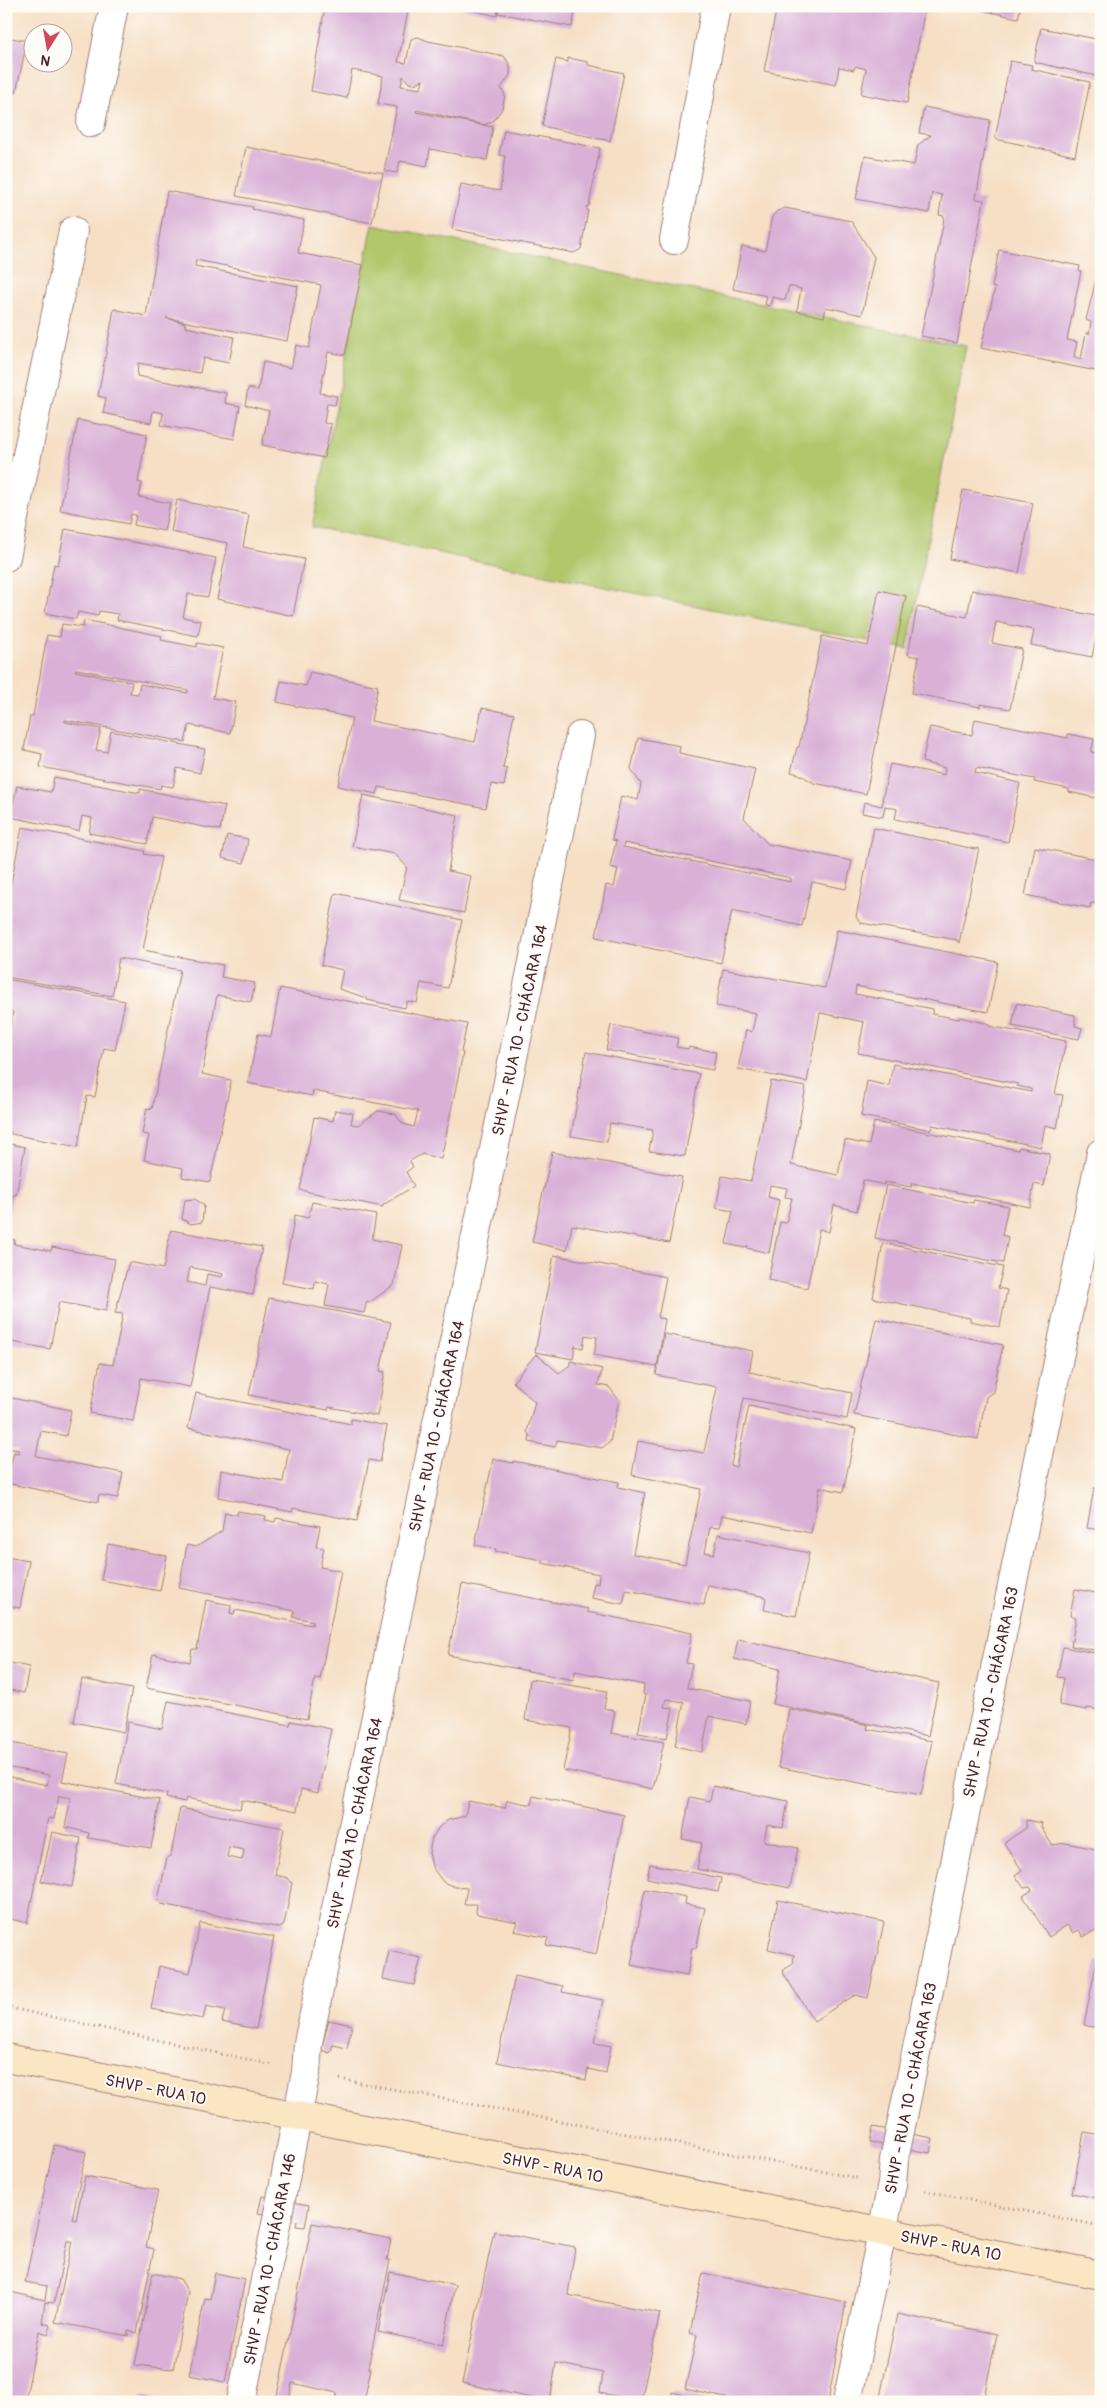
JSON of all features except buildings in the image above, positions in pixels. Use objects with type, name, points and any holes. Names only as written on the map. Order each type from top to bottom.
[{"type":"street","points":[[91,123],[114,6]]},
{"type":"street","points":[[674,240],[716,6]]},
{"type":"street","points":[[6,557],[73,231]]},
{"type":"street","name":"SHVP - RUA 10 - CHÁCARA 164","points":[[297,2117],[306,2072],[308,2043],[580,736]]},
{"type":"street","name":"SHVP - RUA 10 - CHÁCARA 163","points":[[847,2402],[892,2184],[894,2160],[1101,1153]]},
{"type":"street","name":"SHVP - RUA 10","points":[[6,2058],[1101,2275]]},
{"type":"street","name":"SHVP - RUA 10 - CHÁCARA 146","points":[[241,2402],[297,2117]]},
{"type":"path","points":[[6,2008],[306,2072],[1101,2226]]},
{"type":"green space","points":[[373,224],[966,346],[907,649],[312,527]]}]
